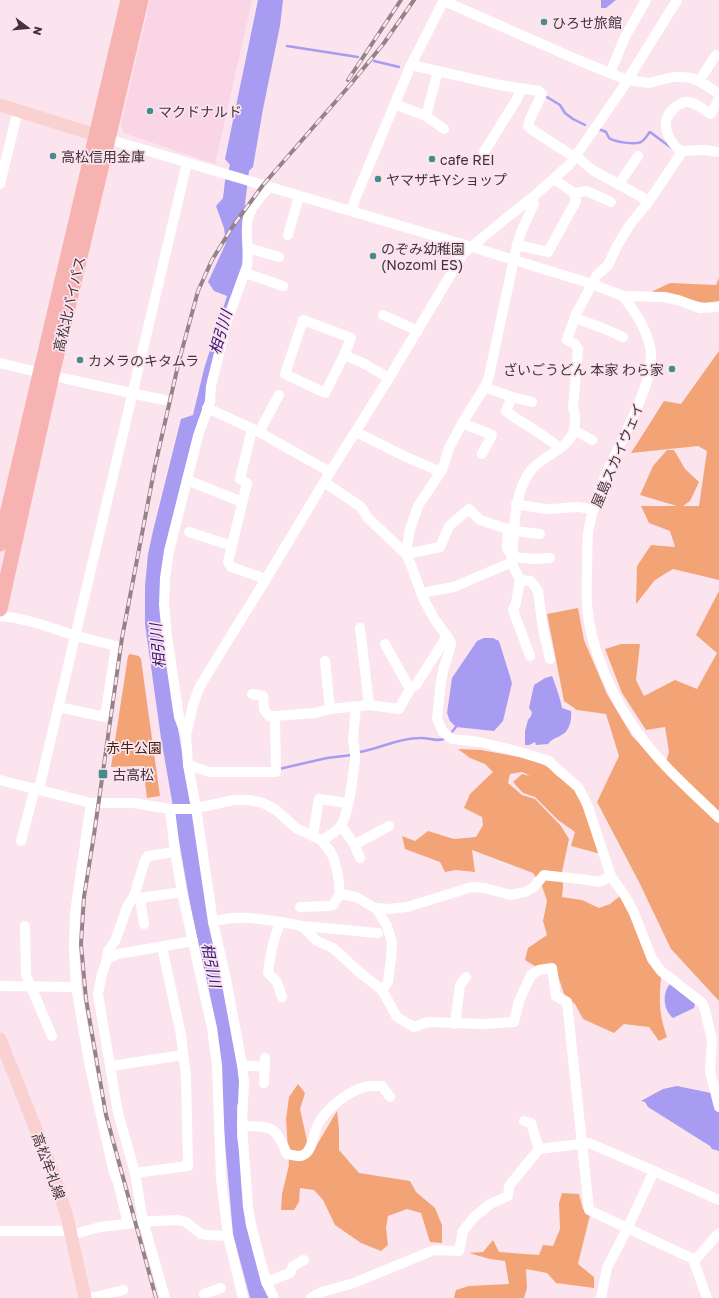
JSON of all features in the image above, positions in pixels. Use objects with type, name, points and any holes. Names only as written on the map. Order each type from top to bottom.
[{"type":"highway","name":"高松北バイパス","points":[[102,137],[128,0]]},
{"type":"highway","name":"高松北バイパス","points":[[0,544],[46,374],[102,137],[140,0]]},
{"type":"highway","name":"高松北バイパス","points":[[0,609],[46,374]]},
{"type":"main road","points":[[0,105],[102,137]]},
{"type":"main road","name":"高松牟礼線","points":[[0,1039],[54,1175],[71,1233],[85,1298]]},
{"type":"street","points":[[352,211],[355,198],[411,65],[444,0],[578,60],[627,80],[649,83],[673,77],[692,78],[719,94]]},
{"type":"street","points":[[610,73],[625,37],[646,0]]},
{"type":"street","points":[[186,735],[193,705],[199,688],[330,472],[418,331],[463,254],[554,179],[576,156],[627,80],[677,0]]},
{"type":"street","points":[[699,81],[716,55]]},
{"type":"street","points":[[411,65],[499,85],[539,91],[542,94],[528,126],[531,130],[576,156],[594,171],[648,201]]},
{"type":"street","points":[[426,116],[438,71]]},
{"type":"street","points":[[484,152],[517,99],[521,88]]},
{"type":"street","points":[[719,99],[711,114],[690,102],[684,102],[675,108],[667,118],[665,124],[668,138],[682,152],[705,150],[719,152]]},
{"type":"street","points":[[394,104],[426,116],[444,129]]},
{"type":"street","points":[[0,184],[18,110]]},
{"type":"street","points":[[102,137],[472,247],[592,284],[623,296],[664,297],[678,300],[700,308],[719,307]]},
{"type":"street","points":[[512,559],[516,504],[526,477],[531,470],[569,441],[574,430],[575,418],[573,408],[578,349],[575,344],[567,340],[575,318],[597,275],[608,265],[629,226],[682,152]]},
{"type":"street","points":[[618,184],[638,156]]},
{"type":"street","points":[[21,841],[37,789],[58,707],[186,163]]},
{"type":"street","points":[[518,245],[548,252],[576,201],[574,193],[554,179]]},
{"type":"street","points":[[270,187],[257,200],[248,216],[248,258],[245,273],[227,320],[211,386],[210,402],[198,436],[169,551],[165,578],[164,605],[179,716],[186,735],[188,765],[194,809],[213,922],[226,979],[242,1065],[244,1082],[242,1126],[248,1207],[251,1225],[266,1282],[274,1298]]},
{"type":"street","points":[[574,193],[587,191],[611,202]]},
{"type":"street","points":[[288,235],[299,196]]},
{"type":"street","points":[[406,554],[410,528],[418,506],[441,472],[449,448],[489,376],[513,260],[521,232],[534,204],[532,198]]},
{"type":"street","points":[[248,248],[279,257]]},
{"type":"street","points":[[245,273],[283,286]]},
{"type":"street","name":"屋島スカイウェイ","points":[[623,296],[643,325],[650,347],[650,362],[648,378],[636,409],[602,484],[589,529],[587,547],[587,606],[595,644],[603,668],[615,694],[637,733],[656,756],[719,818]]},
{"type":"street","points":[[383,315],[418,331]]},
{"type":"street","points":[[575,318],[623,337]]},
{"type":"street","points":[[303,320],[351,338],[344,355],[325,394],[285,374],[303,320]]},
{"type":"street","points":[[344,355],[363,363],[389,378]]},
{"type":"street","points":[[0,362],[46,374],[164,400]]},
{"type":"street","points":[[484,387],[532,402]]},
{"type":"street","points":[[266,579],[231,567],[228,562],[247,482],[240,479],[255,430],[279,395]]},
{"type":"street","points":[[512,397],[506,411],[560,448]]},
{"type":"street","points":[[207,408],[255,430],[330,472]]},
{"type":"street","points":[[462,423],[492,435],[482,454]]},
{"type":"street","points":[[574,430],[592,440]]},
{"type":"street","points":[[356,432],[400,455],[441,472]]},
{"type":"street","points":[[187,480],[242,502]]},
{"type":"street","points":[[324,482],[361,507],[368,518],[406,554],[412,565],[421,593],[435,620],[450,641],[451,645],[441,681],[437,719],[443,732],[452,739],[480,742],[549,761],[557,770],[578,787],[587,804],[611,876],[625,896],[634,913],[652,959],[661,971],[702,1003],[712,1040],[710,1071],[719,1107]]},
{"type":"street","points":[[516,504],[550,509],[577,506],[594,510]]},
{"type":"street","points":[[406,554],[440,547],[448,526],[469,508],[480,520],[508,529],[507,548],[520,580],[516,603],[513,610],[530,656]]},
{"type":"street","points":[[514,531],[540,534]]},
{"type":"street","points":[[189,532],[232,546]]},
{"type":"street","points":[[421,593],[454,587],[512,559],[550,558]]},
{"type":"street","points":[[520,580],[531,581],[538,591],[543,629],[550,659]]},
{"type":"street","points":[[0,616],[39,624],[116,646],[105,717],[58,707]]},
{"type":"street","points":[[360,628],[369,705]]},
{"type":"street","points":[[252,694],[263,696],[264,709],[269,716],[315,713],[330,709],[369,705],[399,709],[410,689],[416,685],[447,636]]},
{"type":"street","points":[[385,644],[410,689]]},
{"type":"street","points":[[325,662],[330,709]]},
{"type":"street","points":[[317,838],[325,838],[341,826],[343,821],[348,802],[355,760],[353,739],[356,707]]},
{"type":"street","points":[[188,765],[210,772],[276,772],[275,716]]},
{"type":"street","points":[[0,780],[91,803],[134,803],[172,809],[194,809],[234,800],[263,803],[276,810],[296,828],[317,838],[330,851],[334,859],[338,875],[340,894],[332,905],[329,906],[300,907]]},
{"type":"street","points":[[317,838],[319,799],[341,802]]},
{"type":"street","points":[[91,803],[75,913],[74,949],[76,987],[90,1067],[112,1165],[118,1182],[128,1224]]},
{"type":"street","points":[[172,809],[175,852],[182,892],[212,1028],[217,1065],[221,1178],[228,1236],[243,1298]]},
{"type":"street","points":[[341,826],[349,836],[360,858]]},
{"type":"street","points":[[354,845],[389,826]]},
{"type":"street","points":[[144,924],[137,897],[145,860],[148,856],[175,852]]},
{"type":"street","points":[[340,894],[356,897],[376,908],[388,909],[407,907],[472,887],[484,888],[510,895],[525,892],[534,887],[544,875],[559,878],[587,879],[599,882],[611,876]]},
{"type":"street","points":[[165,1298],[143,1221],[135,1173],[118,1113],[98,994],[108,951],[115,941],[128,905],[137,897],[182,892]]},
{"type":"street","points":[[376,908],[387,926],[392,942],[388,982],[382,990]]},
{"type":"street","points":[[213,922],[223,918],[253,918],[302,926],[378,933]]},
{"type":"street","points":[[281,922],[270,955],[268,973],[277,982],[282,997]]},
{"type":"street","points":[[25,926],[26,976],[52,1036]]},
{"type":"street","points":[[302,926],[317,941],[333,948],[382,990],[396,1017],[414,1027],[428,1022],[454,1024],[514,1022],[519,1001],[531,975],[539,970],[552,968],[556,996],[567,1002],[589,1210],[628,1227],[693,1259],[707,1298]]},
{"type":"street","points":[[107,959],[118,954],[193,942]]},
{"type":"street","points":[[135,1173],[188,1166],[186,1077],[181,1035],[162,947]]},
{"type":"street","points":[[454,1024],[460,986],[466,977]]},
{"type":"street","points":[[0,986],[31,985],[76,987]]},
{"type":"street","points":[[111,1066],[183,1055]]},
{"type":"street","points":[[242,1065],[265,1062],[264,1083]]},
{"type":"street","points":[[242,1126],[261,1126],[274,1129],[279,1134],[287,1154],[300,1156],[305,1154],[309,1148],[316,1128],[324,1115],[342,1098],[368,1086],[382,1086],[390,1097]]},
{"type":"street","points":[[524,1121],[531,1123],[539,1149]]},
{"type":"street","points":[[312,1298],[322,1292],[354,1283],[434,1250],[459,1251],[463,1231],[474,1217],[490,1204],[508,1196],[509,1186],[539,1149],[589,1143],[719,1200]]},
{"type":"street","points":[[601,1298],[607,1268],[654,1171]]},
{"type":"street","points":[[0,1231],[71,1233],[143,1221],[179,1220],[186,1222],[202,1234],[228,1236]]},
{"type":"street","points":[[694,1261],[719,1233]]},
{"type":"street","points":[[266,1282],[290,1273],[293,1266],[304,1260]]},
{"type":"street","points":[[90,1298],[122,1290]]},
{"type":"shaded area","points":[[150,0],[252,0],[215,164],[124,133],[121,125]]},
{"type":"green space","points":[[719,278],[719,301],[705,303],[651,292],[670,283],[716,285]]},
{"type":"green space","points":[[719,351],[719,580],[673,569],[655,580],[636,604],[637,566],[651,545],[675,547],[670,531],[649,523],[641,506],[677,506],[640,495],[653,466],[667,450],[674,450],[685,469],[699,482],[690,501],[683,506],[699,506],[707,451],[698,446],[631,453],[664,401],[681,404]]},
{"type":"green space","points":[[719,591],[719,1001],[671,949],[639,882],[597,802],[619,756],[606,714],[577,710],[564,701],[547,614],[578,608],[584,640],[607,694],[632,736],[664,769],[669,752],[665,727],[646,730],[622,693],[605,649],[621,644],[640,644],[636,680],[644,696],[675,680],[697,689],[717,653],[696,635]]},
{"type":"green space","name":"赤牛公園","points":[[130,654],[139,656],[141,659],[160,796],[147,798],[143,766],[111,767],[128,656]]},
{"type":"green space","points":[[458,749],[481,750],[535,760],[551,769],[555,774],[575,789],[585,805],[601,854],[571,846],[575,832],[558,820],[535,797],[523,793],[513,782],[522,774],[530,776],[522,772],[510,774],[508,783],[522,795],[535,799],[561,826],[569,839],[562,872],[562,897],[582,900],[599,908],[610,904],[620,896],[634,921],[649,960],[661,978],[660,1008],[662,1022],[667,1037],[659,1041],[649,1027],[624,1024],[614,1033],[583,1019],[575,1004],[564,994],[555,967],[538,968],[525,960],[528,948],[547,935],[543,921],[547,901],[542,886],[533,873],[472,850],[475,872],[456,870],[445,872],[440,862],[405,849],[402,836],[415,841],[428,831],[454,839],[476,837],[483,825],[482,817],[464,808],[470,794],[493,772],[485,764],[470,758]]},
{"type":"green space","points":[[298,1084],[305,1093],[300,1109],[307,1141],[312,1153],[337,1111],[339,1150],[359,1173],[410,1181],[416,1192],[435,1208],[442,1225],[442,1243],[430,1242],[421,1213],[407,1209],[388,1216],[386,1228],[388,1245],[381,1251],[361,1243],[335,1225],[323,1200],[314,1190],[300,1188],[299,1202],[294,1210],[281,1210],[282,1194],[289,1165],[286,1119],[289,1097]]},
{"type":"green space","points":[[562,1193],[579,1194],[583,1209],[590,1215],[578,1264],[594,1277],[594,1288],[556,1283],[547,1273],[526,1269],[527,1288],[524,1298],[454,1298],[456,1290],[469,1286],[509,1284],[505,1261],[490,1259],[469,1253],[483,1252],[493,1240],[499,1252],[539,1255],[543,1245],[553,1246],[560,1229],[559,1203]]},
{"type":"water","name":"相引川","points":[[258,0],[283,0],[280,26],[253,167],[249,171],[242,229],[246,259],[207,385],[204,407],[192,442],[166,550],[171,687],[198,848],[234,1034],[240,1086],[240,1102],[237,1105],[237,1138],[271,1298],[250,1298],[233,1234],[215,1027],[189,898],[161,738],[145,624],[145,586],[148,554],[181,419],[193,415],[204,369],[227,296],[214,291],[208,282],[226,243],[224,228],[216,206],[223,198],[225,181],[230,165],[225,159]]},
{"type":"water","points":[[601,0],[616,0],[606,8],[601,8]]},
{"type":"water","points":[[484,638],[493,638],[499,641],[512,683],[503,721],[494,731],[456,727],[450,721],[447,713],[452,678],[477,641]]},
{"type":"water","points":[[552,676],[562,708],[571,711],[569,727],[565,732],[551,740],[548,744],[536,745],[535,742],[525,745],[525,731],[532,712],[529,708],[534,685],[545,678]]},
{"type":"water","points":[[670,984],[695,1004],[694,1008],[673,1018],[667,1011],[665,1001],[667,988]]},
{"type":"water","points":[[677,1086],[711,1093],[719,1112],[719,1151],[712,1149],[710,1146],[648,1107],[645,1102],[641,1101],[663,1089]]},
{"type":"waterway","points":[[287,46],[358,57]]},
{"type":"waterway","points":[[374,61],[399,67]]},
{"type":"waterway","points":[[547,97],[560,105],[565,113],[573,119],[585,125]]},
{"type":"waterway","points":[[599,129],[606,132],[609,138],[620,142],[630,143],[641,142],[650,132],[673,149]]},
{"type":"waterway","points":[[451,733],[456,727]]},
{"type":"waterway","points":[[359,752],[411,738],[436,740],[446,738]]},
{"type":"waterway","points":[[279,769],[327,758],[352,755]]},
{"type":"railway","points":[[348,80],[401,0]]},
{"type":"railway","points":[[156,1298],[106,1115],[86,999],[81,944],[84,897],[122,638],[155,466],[179,361],[198,291],[212,260],[233,226],[263,185],[350,85],[384,43],[414,0]]},
{"type":"place","name":"ひろせ旅館","points":[[544,22]]},
{"type":"place","name":"マクドナルド","points":[[150,111]]},
{"type":"place","name":"高松信用金庫","points":[[53,156]]},
{"type":"place","name":"cafe REI","points":[[432,159]]},
{"type":"place","name":"ヤマザキYショップ","points":[[378,179]]},
{"type":"place","name":"のぞみ幼稚園 (Nozomi ES)","points":[[373,256]]},
{"type":"place","name":"カメラのキタムラ","points":[[80,360]]},
{"type":"place","name":"ざいごうどん 本家 わら家","points":[[672,369]]},
{"type":"place","name":"古高松","points":[[103,774]]}]
